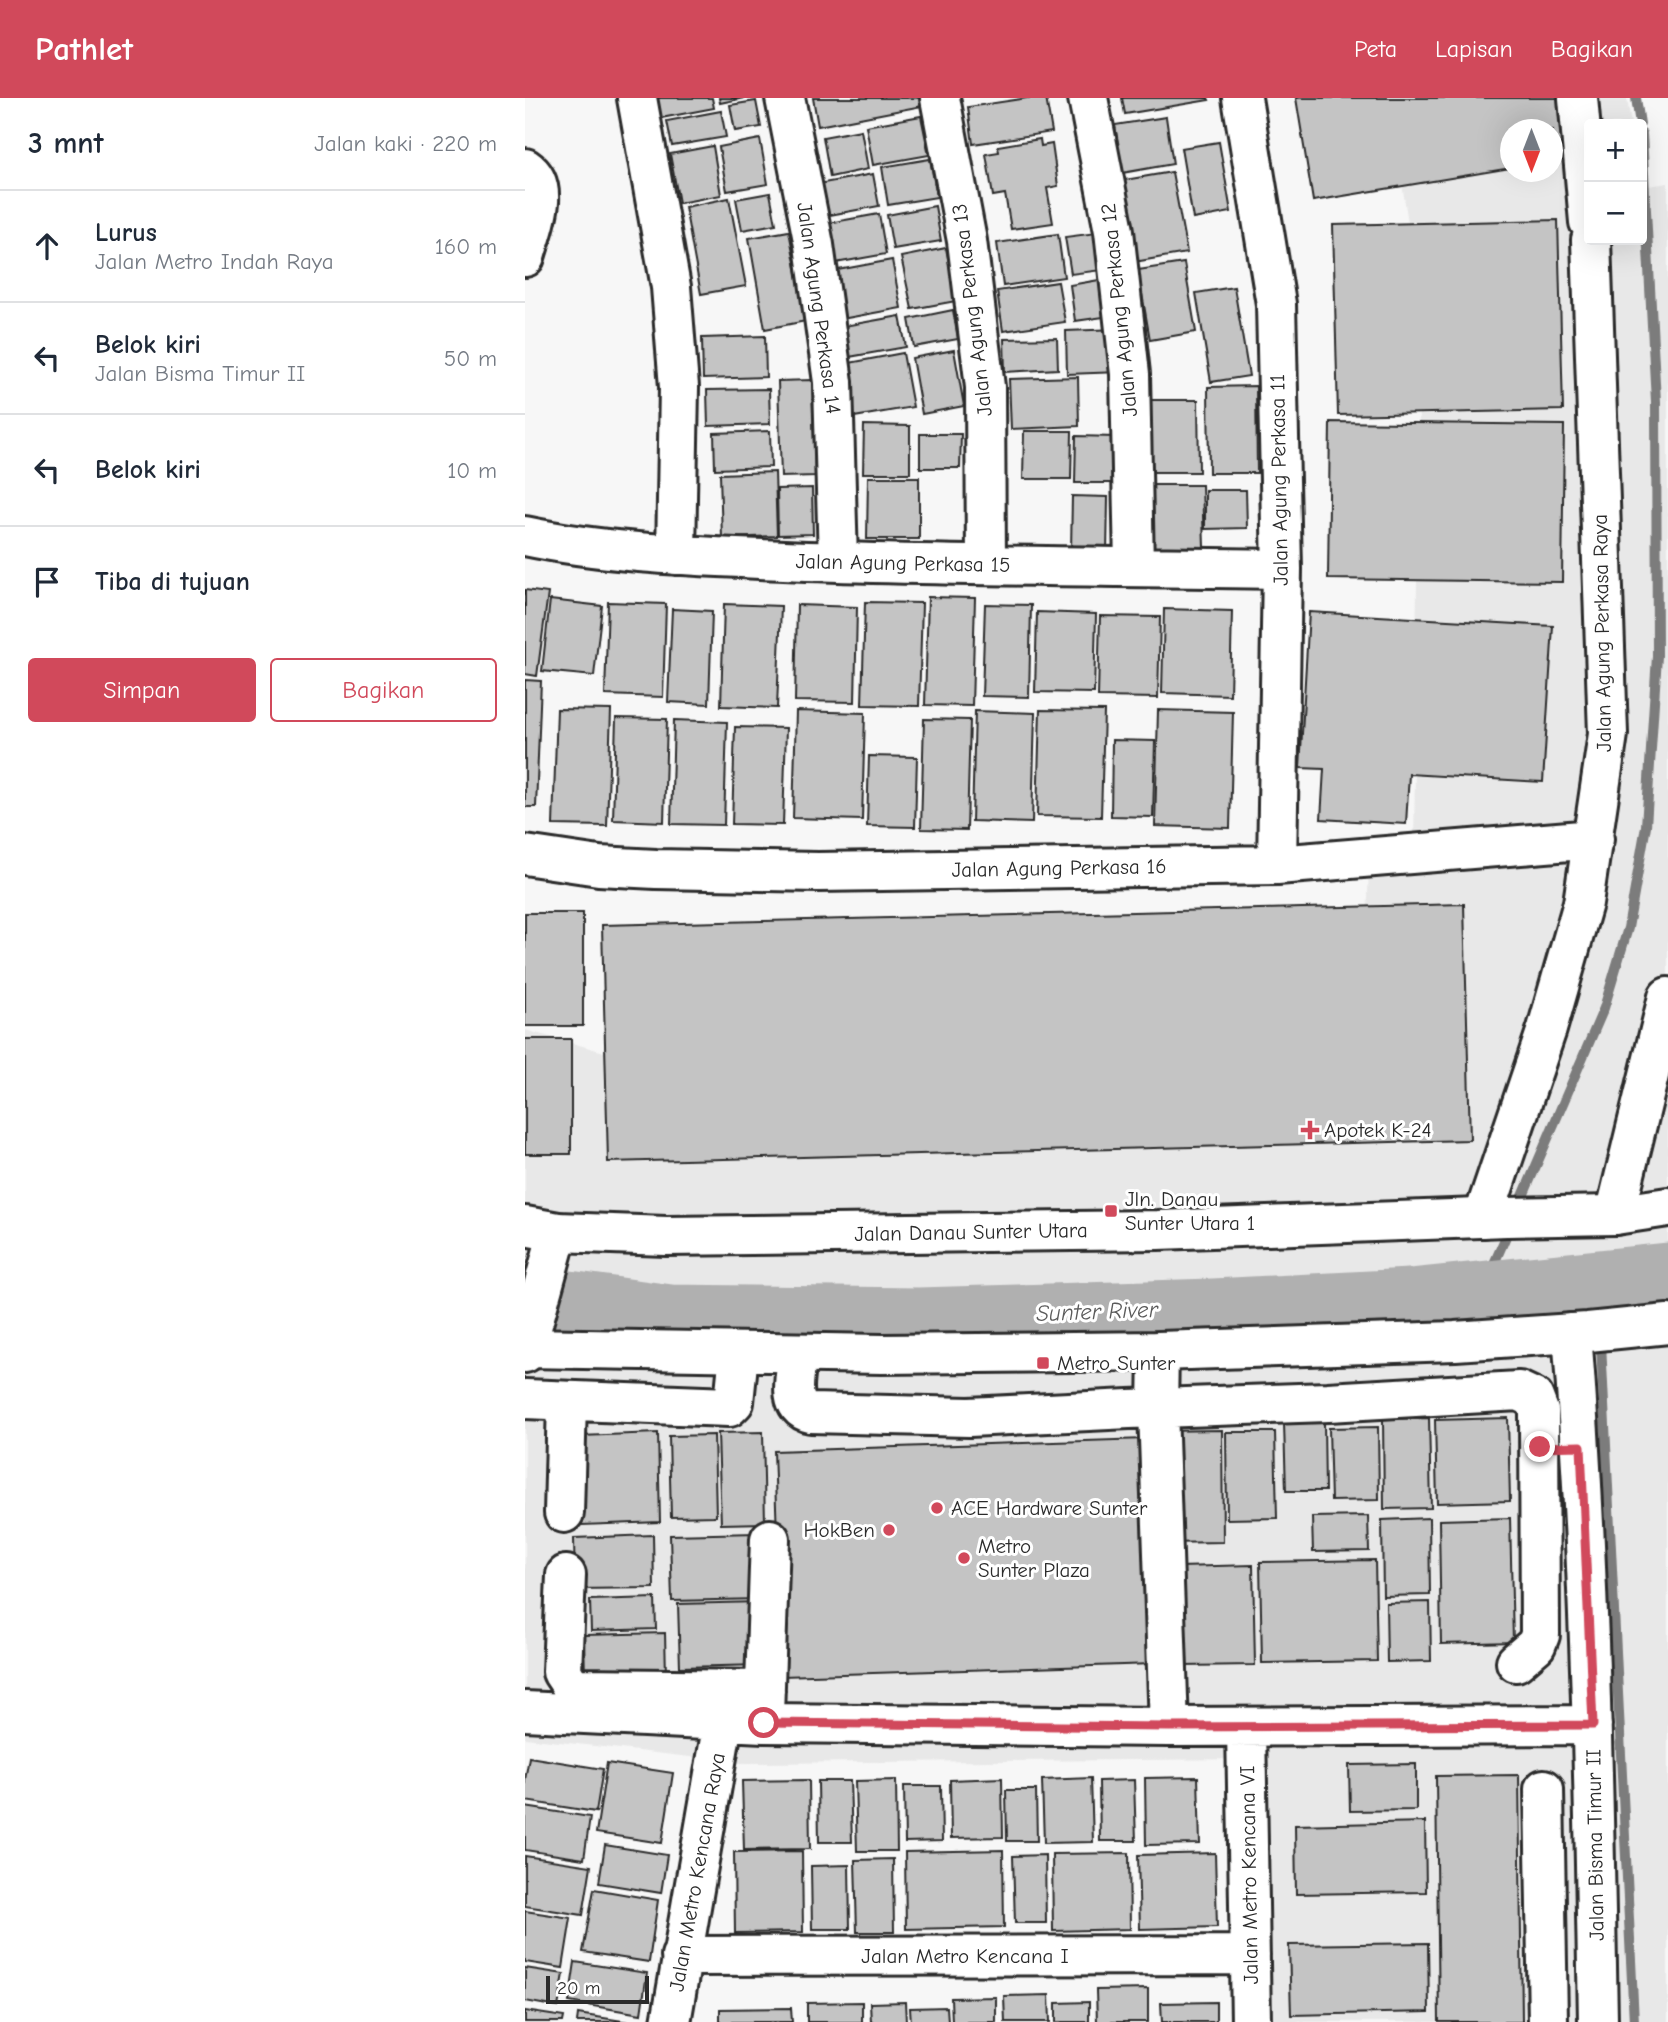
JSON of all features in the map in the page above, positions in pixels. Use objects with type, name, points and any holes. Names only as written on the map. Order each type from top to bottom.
[{"type":"street","points":[[637,98],[671,287],[679,387],[676,555]]},
{"type":"street","name":"Jalan Agung Perkasa 14","points":[[785,98],[814,245],[833,382],[838,562]]},
{"type":"street","name":"Jalan Agung Perkasa 13","points":[[940,98],[967,241],[985,387],[986,565]]},
{"type":"street","name":"Jalan Agung Perkasa 12","points":[[1088,98],[1114,231],[1131,374],[1134,566]]},
{"type":"street","name":"Jalan Agung Perkasa 11","points":[[1242,98],[1276,304],[1282,569],[1277,865]]},
{"type":"street","points":[[1578,98],[1585,182]]},
{"type":"street","points":[[525,167],[537,180],[539,192],[525,257]]},
{"type":"street","name":"Jalan Agung Perkasa Raya","points":[[1495,1217],[1583,903],[1608,734],[1591,245]]},
{"type":"street","name":"Jalan Agung Perkasa 15","points":[[525,536],[563,544],[676,555],[838,562],[1282,569]]},
{"type":"street","name":"Jalan Agung Perkasa 16","points":[[525,855],[599,866],[818,872],[1277,865],[1594,839]]},
{"type":"street","points":[[1607,1216],[1668,997]]},
{"type":"street","name":"Jalan Danau Sunter Utara","points":[[545,1239],[1158,1230],[1495,1217],[1607,1216],[1668,1207]]},
{"type":"street","points":[[545,1239],[527,1343],[739,1353],[1159,1351],[1455,1341],[1660,1325]]},
{"type":"street","name":"Jalan Bisma Timur II","points":[[1580,1333],[1581,1446],[1593,1725],[1598,2021]]},
{"type":"street","points":[[1159,1351],[1158,1409],[1169,1727]]},
{"type":"street","points":[[525,1399],[729,1408],[734,1402],[739,1353]]},
{"type":"street","points":[[798,1353],[794,1392],[796,1404],[802,1411],[811,1413],[969,1417],[1519,1391],[1534,1398],[1539,1411],[1540,1634],[1536,1645],[1516,1662]]},
{"type":"street","points":[[564,1513],[567,1401]]},
{"type":"street","points":[[1540,1447],[1581,1446]]},
{"type":"street","points":[[764,1706],[770,1539]]},
{"type":"street","points":[[566,1575],[562,1672],[570,1684],[578,1688],[764,1706],[1169,1727],[1593,1725]]},
{"type":"street","points":[[525,1711],[723,1722],[764,1706]]},
{"type":"street","name":"Jalan Metro Kencana Raya","points":[[671,2022],[723,1722]]},
{"type":"street","name":"Jalan Metro Kencana VI","points":[[1246,1727],[1251,2022]]},
{"type":"street","points":[[1544,1789],[1548,2020],[1598,2021]]},
{"type":"street","name":"Jalan Metro Kencana I","points":[[681,1956],[1250,1955]]},
{"type":"shaded area","points":[[1389,98],[1627,98],[1630,119],[1584,119],[1584,245],[1647,245],[1647,186],[1668,183],[1668,2022],[1263,2022],[1258,1759],[742,1763],[525,1738],[525,1030],[633,1060],[1363,1045],[1369,864],[1414,851],[1420,302]]},
{"type":"building","points":[[657,98],[712,98],[714,108],[661,118]]},
{"type":"building","points":[[719,98],[744,98],[720,103]]},
{"type":"building","points":[[813,98],[921,98],[922,106],[818,126]]},
{"type":"building","points":[[1027,98],[1046,98],[1052,132],[973,144],[968,107]]},
{"type":"building","points":[[1122,98],[1208,98],[1209,100],[1125,114]]},
{"type":"building","points":[[1296,98],[1566,98],[1576,157],[1563,159],[1563,119],[1500,119],[1500,170],[1313,201]]},
{"type":"building","points":[[756,101],[761,127],[735,131],[730,105]]},
{"type":"building","points":[[721,111],[726,137],[672,146],[667,121]]},
{"type":"building","points":[[921,116],[929,155],[873,165],[866,126]]},
{"type":"building","points":[[1166,117],[1173,164],[1122,173],[1115,125]]},
{"type":"building","points":[[861,130],[868,169],[830,177],[823,137]]},
{"type":"building","points":[[760,139],[768,184],[727,191],[719,147]]},
{"type":"building","points":[[1040,139],[1041,146],[1052,144],[1058,186],[1047,188],[1053,223],[1011,229],[1005,194],[993,196],[986,154],[999,152],[998,146]]},
{"type":"building","points":[[1219,142],[1231,212],[1193,219],[1181,148]]},
{"type":"building","points":[[713,146],[721,195],[679,203],[670,154]]},
{"type":"building","points":[[930,159],[937,197],[888,205],[882,167]]},
{"type":"building","points":[[1172,172],[1187,253],[1128,263],[1113,182]]},
{"type":"building","points":[[873,174],[879,206],[824,216],[818,184]]},
{"type":"building","points":[[770,193],[776,224],[742,230],[736,199]]},
{"type":"building","points":[[729,198],[746,286],[701,294],[685,207]]},
{"type":"building","points":[[935,206],[941,241],[893,249],[887,215]]},
{"type":"building","points":[[879,214],[886,254],[824,265],[817,225]]},
{"type":"building","points":[[1558,220],[1563,410],[1338,415],[1333,225]]},
{"type":"building","points":[[789,231],[806,321],[765,329],[749,238]]},
{"type":"building","points":[[1096,233],[1102,270],[1071,274],[1065,237]]},
{"type":"building","points":[[1058,234],[1064,277],[1003,286],[997,243]]},
{"type":"building","points":[[946,248],[956,301],[912,309],[901,257]]},
{"type":"building","points":[[892,260],[901,308],[836,320],[827,272]]},
{"type":"building","points":[[1184,263],[1196,332],[1150,340],[1138,270]]},
{"type":"building","points":[[1105,279],[1111,316],[1075,321],[1070,285]]},
{"type":"building","points":[[1058,282],[1065,322],[1003,331],[997,291]]},
{"type":"building","points":[[1234,287],[1249,376],[1211,382],[1196,293]]},
{"type":"building","points":[[953,310],[958,339],[914,347],[909,319]]},
{"type":"building","points":[[900,316],[906,347],[849,357],[844,326]]},
{"type":"building","points":[[1118,329],[1120,372],[1067,374],[1066,331]]},
{"type":"building","points":[[765,336],[766,377],[703,379],[702,338]]},
{"type":"building","points":[[1057,338],[1058,369],[1005,372],[1004,339]]},
{"type":"building","points":[[954,350],[964,406],[922,414],[912,358]]},
{"type":"building","points":[[903,353],[913,407],[854,417],[844,364]]},
{"type":"building","points":[[1078,377],[1079,426],[1011,429],[1009,379]]},
{"type":"building","points":[[812,380],[815,476],[781,477],[778,381]]},
{"type":"building","points":[[1256,386],[1257,473],[1209,473],[1208,387]]},
{"type":"building","points":[[769,389],[770,424],[708,426],[707,390]]},
{"type":"building","points":[[1142,400],[1198,400],[1199,472],[1143,472]]},
{"type":"building","points":[[1330,422],[1564,425],[1562,582],[1328,579]]},
{"type":"building","points":[[864,425],[910,426],[910,473],[863,473]]},
{"type":"building","points":[[770,431],[771,467],[715,469],[714,433]]},
{"type":"building","points":[[1024,431],[1072,431],[1071,479],[1023,479]]},
{"type":"building","points":[[920,434],[961,434],[960,468],[920,468]]},
{"type":"building","points":[[1076,436],[1116,437],[1116,483],[1075,483]]},
{"type":"building","points":[[775,472],[777,536],[722,538],[720,474]]},
{"type":"building","points":[[868,477],[919,477],[919,539],[867,539]]},
{"type":"building","points":[[1142,485],[1202,485],[1204,547],[1143,547]]},
{"type":"building","points":[[812,488],[813,534],[778,535],[777,489]]},
{"type":"building","points":[[1205,490],[1246,490],[1247,528],[1205,529]]},
{"type":"building","points":[[1072,496],[1108,497],[1107,553],[1071,552]]},
{"type":"building","points":[[525,590],[548,593],[537,676],[525,674]]},
{"type":"building","points":[[928,597],[975,598],[972,706],[925,705]]},
{"type":"building","points":[[550,600],[602,606],[594,676],[542,671]]},
{"type":"building","points":[[608,602],[666,604],[663,697],[605,695]]},
{"type":"building","points":[[865,602],[922,603],[919,706],[862,705]]},
{"type":"building","points":[[724,604],[781,606],[777,708],[721,706]]},
{"type":"building","points":[[985,604],[1031,605],[1029,697],[982,696]]},
{"type":"building","points":[[797,605],[857,607],[855,702],[795,701]]},
{"type":"building","points":[[672,609],[712,611],[709,704],[668,702]]},
{"type":"building","points":[[1164,609],[1232,611],[1230,695],[1162,693]]},
{"type":"building","points":[[1037,612],[1096,614],[1094,693],[1035,692]]},
{"type":"building","points":[[1309,612],[1553,626],[1543,782],[1409,774],[1406,824],[1321,819],[1324,769],[1300,768]]},
{"type":"building","points":[[1100,616],[1160,617],[1158,698],[1098,697]]},
{"type":"building","points":[[525,680],[541,681],[536,807],[525,807]]},
{"type":"building","points":[[557,709],[611,710],[607,826],[553,825]]},
{"type":"building","points":[[1040,710],[1104,711],[1101,817],[1037,816]]},
{"type":"building","points":[[1158,710],[1233,712],[1230,828],[1155,826]]},
{"type":"building","points":[[796,711],[865,713],[862,820],[793,818]]},
{"type":"building","points":[[975,711],[1035,713],[1032,823],[972,821]]},
{"type":"building","points":[[616,718],[667,719],[664,822],[613,820]]},
{"type":"building","points":[[924,719],[970,720],[967,830],[921,829]]},
{"type":"building","points":[[674,720],[727,722],[724,825],[671,824]]},
{"type":"building","points":[[735,727],[786,728],[783,825],[732,824]]},
{"type":"building","points":[[1112,740],[1155,741],[1153,817],[1111,816]]},
{"type":"building","points":[[869,756],[917,757],[915,827],[867,826]]},
{"type":"building","points":[[1464,904],[1470,1140],[608,1162],[602,925]]},
{"type":"building","points":[[525,913],[583,913],[583,1026],[525,1026]]},
{"type":"building","points":[[525,1039],[571,1039],[571,1154],[525,1154]]},
{"type":"building","points":[[1429,1418],[1431,1508],[1384,1509],[1383,1419]]},
{"type":"building","points":[[1508,1418],[1510,1501],[1437,1503],[1435,1420]]},
{"type":"building","points":[[1284,1423],[1324,1423],[1325,1491],[1286,1491]]},
{"type":"building","points":[[1378,1427],[1379,1500],[1331,1501],[1329,1428]]},
{"type":"building","points":[[1222,1430],[1223,1542],[1164,1543],[1162,1431]]},
{"type":"building","points":[[763,1432],[765,1523],[721,1524],[718,1433]]},
{"type":"building","points":[[1226,1432],[1275,1432],[1277,1518],[1227,1519]]},
{"type":"building","points":[[658,1433],[660,1522],[582,1525],[580,1436]]},
{"type":"building","points":[[714,1435],[716,1516],[671,1517],[669,1436]]},
{"type":"building","name":"Metro Sunter Plaza","points":[[1146,1439],[1153,1664],[782,1676],[774,1451]]},
{"type":"building","points":[[1368,1516],[1369,1551],[1313,1552],[1312,1517]]},
{"type":"building","points":[[1429,1518],[1430,1595],[1383,1596],[1382,1520]]},
{"type":"building","points":[[1510,1518],[1513,1642],[1441,1644],[1439,1520]]},
{"type":"building","points":[[757,1533],[759,1599],[672,1601],[670,1535]]},
{"type":"building","points":[[653,1535],[654,1588],[575,1589],[574,1538]]},
{"type":"building","points":[[1375,1560],[1377,1661],[1262,1663],[1260,1562]]},
{"type":"building","points":[[1253,1565],[1255,1665],[1181,1666],[1179,1567]]},
{"type":"building","points":[[655,1598],[656,1629],[591,1631],[590,1600]]},
{"type":"building","points":[[760,1602],[761,1665],[680,1667],[678,1604]]},
{"type":"building","points":[[1430,1602],[1431,1661],[1387,1662],[1386,1603]]},
{"type":"building","points":[[665,1633],[666,1676],[585,1678],[584,1635]]},
{"type":"building","points":[[529,1757],[603,1769],[596,1812],[525,1801]]},
{"type":"building","points":[[607,1763],[673,1773],[662,1843],[596,1833]]},
{"type":"building","points":[[1416,1764],[1416,1810],[1350,1811],[1349,1765]]},
{"type":"building","points":[[1519,1775],[1522,2022],[1439,2022],[1436,1776]]},
{"type":"building","points":[[1198,1777],[1200,1844],[1146,1845],[1145,1778]]},
{"type":"building","points":[[1002,1778],[1003,1837],[951,1838],[950,1780]]},
{"type":"building","points":[[1091,1778],[1093,1842],[1044,1843],[1042,1780]]},
{"type":"building","points":[[809,1780],[810,1849],[744,1850],[742,1781]]},
{"type":"building","points":[[896,1780],[897,1851],[857,1851],[855,1781]]},
{"type":"building","points":[[1134,1780],[1136,1841],[1100,1841],[1099,1781]]},
{"type":"building","points":[[818,1781],[850,1781],[852,1842],[819,1842]]},
{"type":"building","points":[[904,1786],[941,1786],[942,1841],[905,1842]]},
{"type":"building","points":[[1006,1790],[1036,1790],[1037,1841],[1007,1841]]},
{"type":"building","points":[[525,1807],[590,1817],[584,1859],[525,1850]]},
{"type":"building","points":[[1425,1822],[1426,1892],[1296,1894],[1295,1825]]},
{"type":"building","points":[[605,1845],[667,1855],[661,1893],[599,1883]]},
{"type":"building","points":[[1003,1850],[1004,1927],[906,1929],[905,1852]]},
{"type":"building","points":[[802,1851],[803,1932],[735,1933],[734,1852]]},
{"type":"building","points":[[1129,1853],[1130,1929],[1053,1931],[1052,1854]]},
{"type":"building","points":[[1215,1853],[1217,1927],[1140,1929],[1138,1855]]},
{"type":"building","points":[[1045,1855],[1046,1923],[1015,1923],[1013,1856]]},
{"type":"building","points":[[525,1856],[591,1866],[583,1915],[525,1906]]},
{"type":"building","points":[[893,1859],[894,1932],[857,1932],[855,1860]]},
{"type":"building","points":[[849,1865],[850,1929],[812,1929],[811,1866]]},
{"type":"building","points":[[594,1889],[658,1900],[649,1962],[583,1952]]},
{"type":"building","points":[[525,1911],[571,1918],[563,1968],[525,1962]]},
{"type":"building","points":[[1428,1943],[1429,2012],[1291,2015],[1289,1945]]},
{"type":"building","points":[[575,1962],[647,1973],[641,2014],[569,2002]]},
{"type":"building","points":[[525,1968],[564,1974],[558,2007],[525,2001]]},
{"type":"building","points":[[1148,1989],[1148,2022],[1097,2022],[1096,1990]]},
{"type":"building","points":[[1049,1995],[1050,2022],[1005,2022],[1004,1996]]},
{"type":"building","points":[[996,1997],[996,2022],[952,2022],[951,1998]]},
{"type":"building","points":[[862,2002],[862,2022],[807,2022],[807,2003]]},
{"type":"building","points":[[905,2002],[906,2022],[871,2022],[870,2003]]},
{"type":"building","points":[[1089,2002],[1089,2022],[1056,2022],[1056,2003]]},
{"type":"building","points":[[1216,2002],[1216,2022],[1162,2022],[1161,2003]]},
{"type":"building","points":[[947,2007],[948,2022],[911,2022],[910,2008]]},
{"type":"building","points":[[791,2008],[792,2022],[720,2022],[720,2009]]},
{"type":"building","points":[[525,2011],[564,2017],[563,2022],[525,2022]]},
{"type":"building","points":[[578,2014],[629,2022],[577,2022]]},
{"type":"waterway","points":[[1636,98],[1639,119]]},
{"type":"waterway","points":[[1517,1210],[1604,1008],[1628,928],[1646,826],[1657,656],[1656,402],[1645,182]]},
{"type":"waterway","points":[[1482,1291],[1511,1225]]},
{"type":"waterway","name":"Sunter River","points":[[525,1295],[670,1315],[919,1318],[1213,1309],[1410,1299],[1668,1273]]},
{"type":"waterway","points":[[1598,1281],[1634,2022]]},
{"type":"place","name":"Apotek K-24","points":[[1310,1130]]},
{"type":"place","name":"Jln. Danau Sunter Utara 1","points":[[1111,1211]]},
{"type":"place","name":"Metro Sunter","points":[[1043,1363]]},
{"type":"place","name":"ACE Hardware Sunter","points":[[937,1508]]},
{"type":"place","name":"HokBen","points":[[889,1530]]},
{"type":"place","name":"Metro Sunter Plaza","points":[[964,1558]]},
{"type":"route","points":[[764,1723],[1169,1727],[1593,1725],[1581,1446],[1540,1447]]}]
